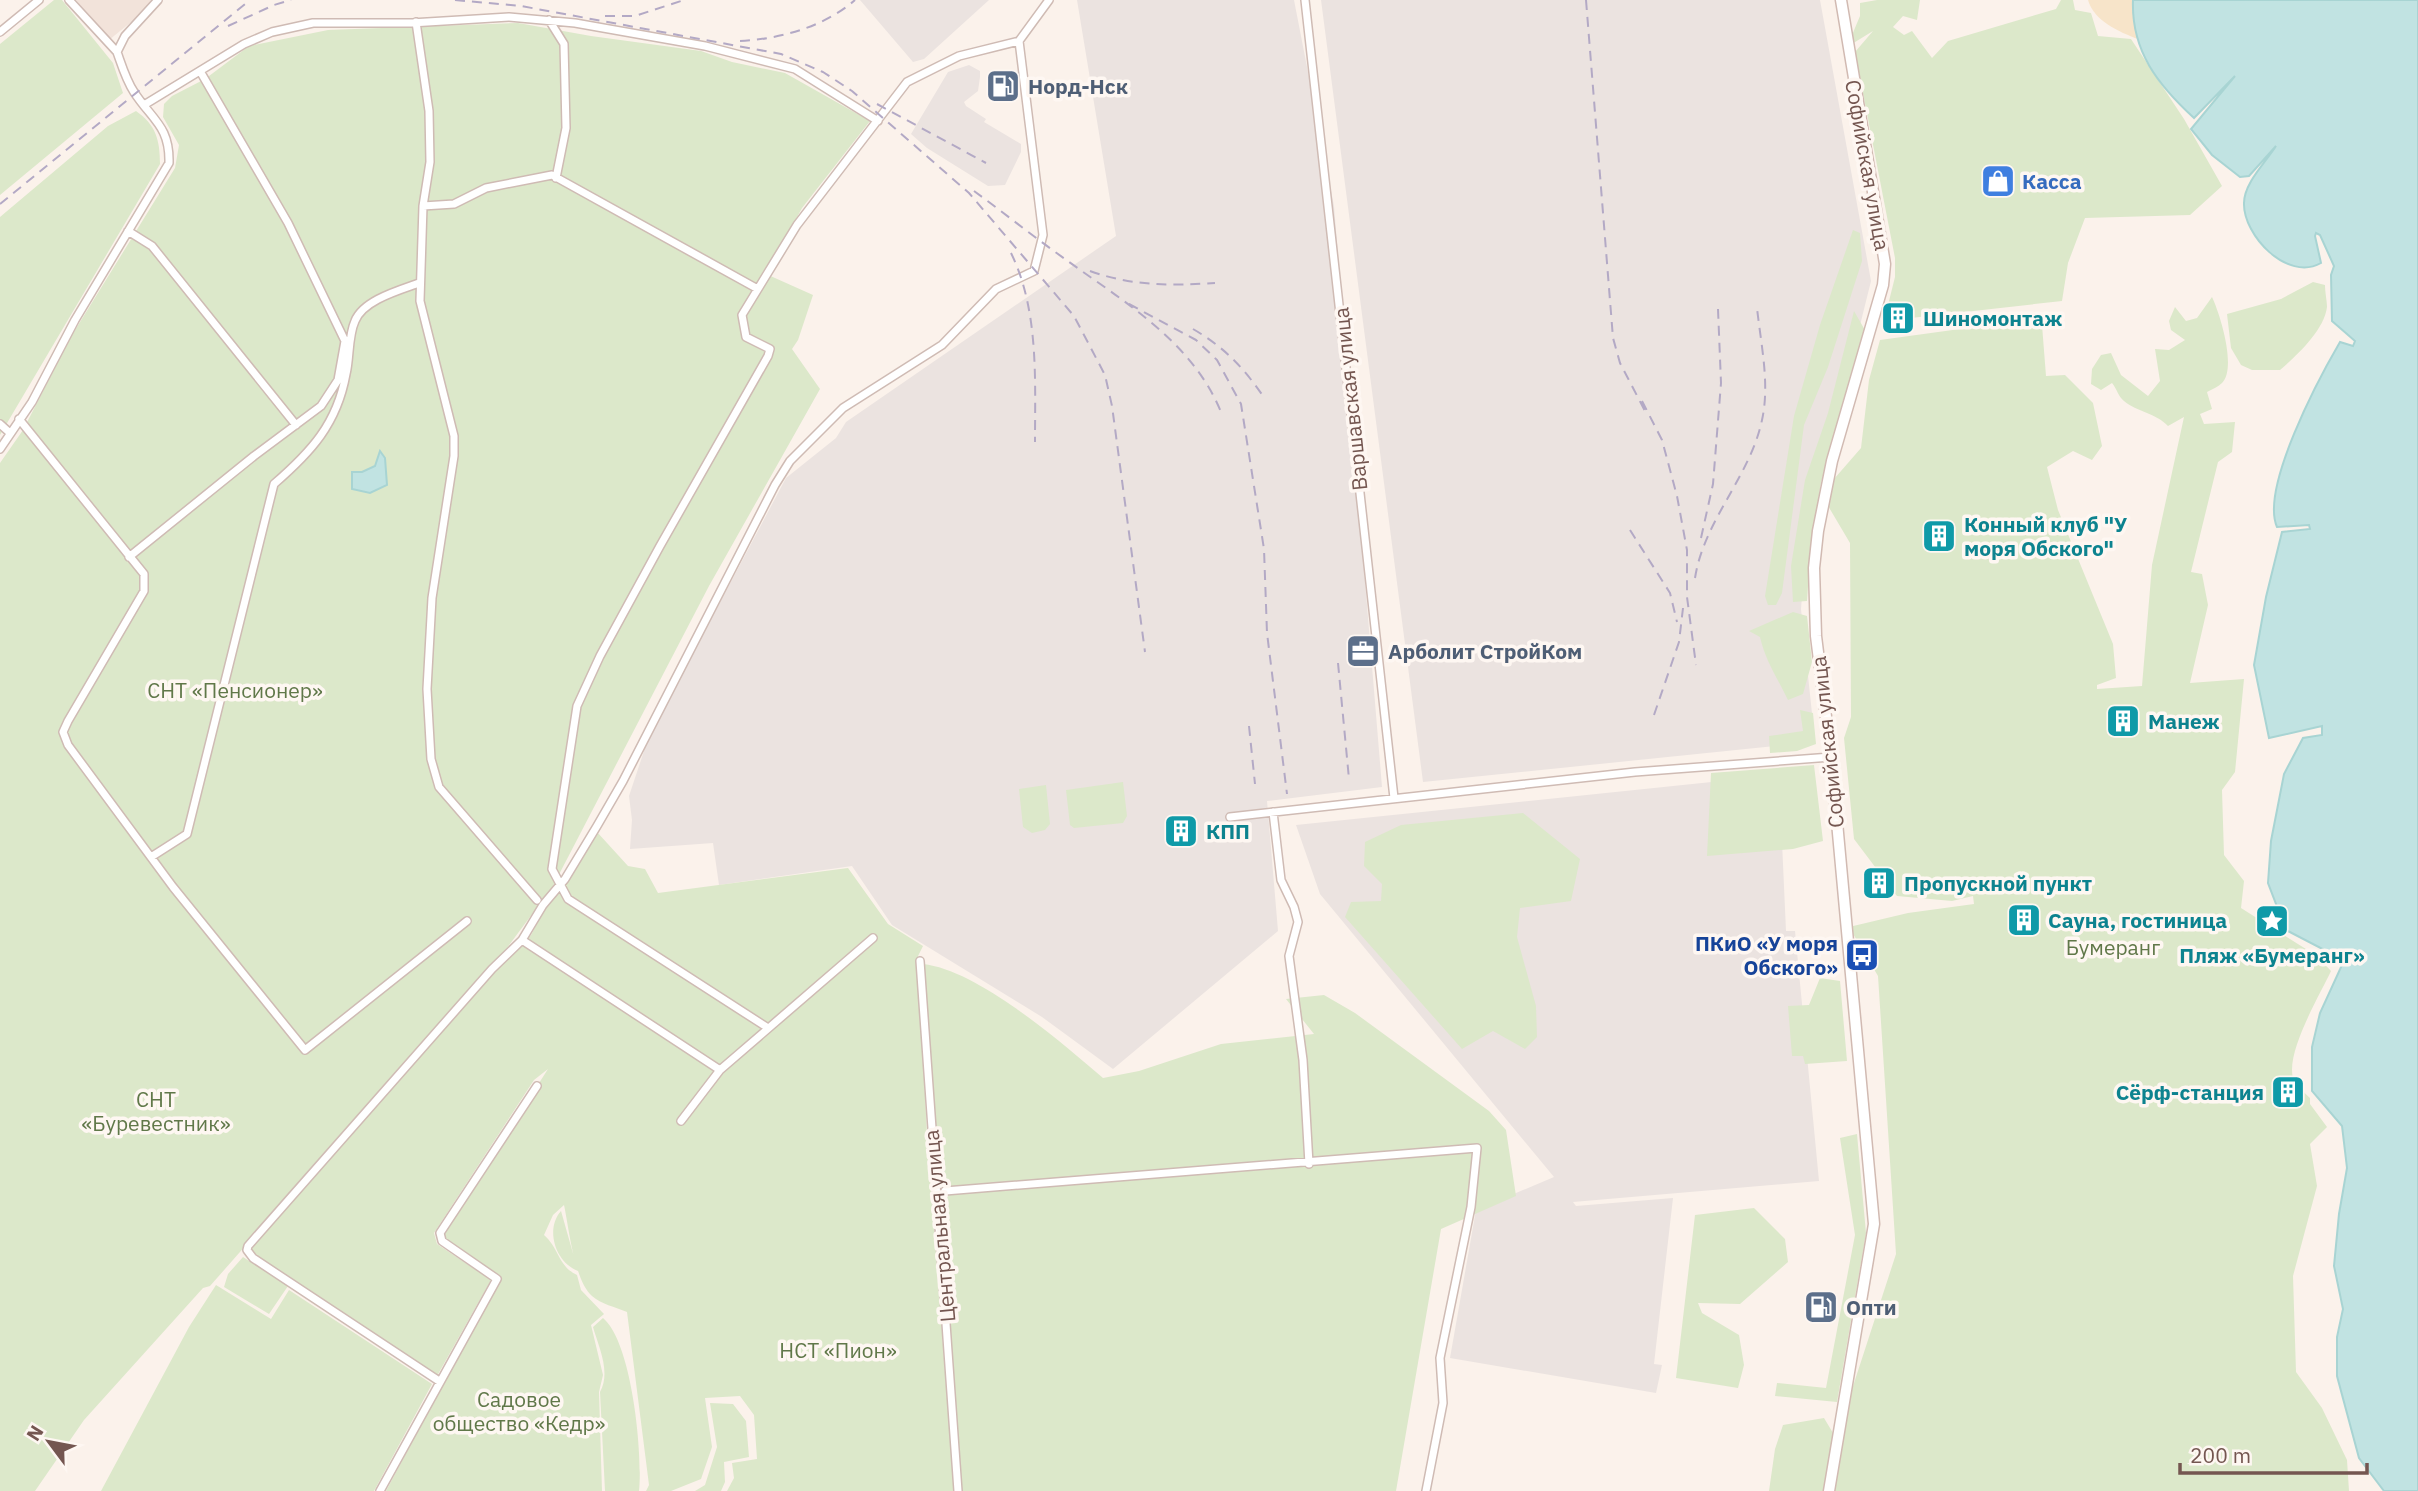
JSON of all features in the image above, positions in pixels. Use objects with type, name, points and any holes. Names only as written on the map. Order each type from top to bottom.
[{"type":"main road","name":"Софийская улица","points":[[1829,1491],[1874,1224],[1831,757],[1814,606],[1818,531],[1832,461],[1883,285],[1885,264],[1841,0]]},
{"type":"street","points":[[0,32],[39,0]]},
{"type":"street","points":[[0,449],[32,402],[75,320],[169,163],[169,143],[161,126],[126,77],[117,52],[69,0]]},
{"type":"street","points":[[117,52],[125,36],[158,0]]},
{"type":"street","points":[[768,1028],[568,899],[558,885],[552,869],[554,849],[577,706],[600,656],[660,546],[768,356],[770,349],[746,337],[742,315],[756,288],[797,225],[907,82],[959,55],[1019,41],[1049,0]]},
{"type":"street","name":"Варшавская улица","points":[[1306,0],[1394,799]]},
{"type":"street","points":[[144,105],[244,44],[272,32],[313,23],[416,22],[509,17],[550,20],[705,46],[795,69],[878,121]]},
{"type":"street","points":[[550,20],[564,44],[566,128],[556,178]]},
{"type":"street","points":[[416,22],[429,111],[430,162],[423,206],[420,301],[454,436],[454,456],[432,598],[427,688],[431,760],[439,787],[537,900]]},
{"type":"street","points":[[439,1381],[253,1258],[247,1250],[492,968],[522,940],[558,885],[565,879],[623,781],[775,485],[790,461],[844,408],[942,345],[996,289],[1021,279],[1038,265],[1044,235],[1019,41]]},
{"type":"street","points":[[129,557],[321,406],[338,380],[345,341],[288,223],[200,71]]},
{"type":"street","points":[[423,206],[454,204],[485,188],[552,175],[756,288]]},
{"type":"street","points":[[128,231],[152,246],[296,425]]},
{"type":"street","points":[[150,857],[187,834],[274,484],[307,456],[337,408],[346,376],[355,319],[371,304],[419,283]]},
{"type":"street","points":[[19,419],[144,574],[144,591],[63,732],[68,745],[150,857],[305,1050],[467,922]]},
{"type":"street","points":[[0,424],[10,433]]},
{"type":"street","points":[[1230,817],[1635,772],[1831,757]]},
{"type":"street","points":[[1273,812],[1281,880],[1298,922],[1289,956],[1303,1060],[1309,1164]]},
{"type":"street","points":[[681,1121],[720,1070],[873,938]]},
{"type":"street","points":[[522,940],[720,1070]]},
{"type":"street","name":"Центральная улица","points":[[920,961],[958,1491]]},
{"type":"street","points":[[380,1491],[496,1279],[442,1241],[440,1233],[537,1086]]},
{"type":"street","points":[[946,1191],[1309,1164],[1477,1148],[1471,1207],[1440,1358],[1443,1403],[1426,1491]]},
{"type":"shaded area","points":[[76,0],[158,0],[109,40]]},
{"type":"shaded area","points":[[860,0],[989,0],[924,59],[913,62]]},
{"type":"shaded area","points":[[1077,0],[1294,0],[1334,206],[1382,787],[1267,801],[1278,931],[1113,1069],[1042,1017],[892,925],[852,866],[719,885],[713,843],[630,849],[632,820],[629,796],[649,736],[786,478],[836,438],[846,422],[1116,236]]},
{"type":"shaded area","points":[[1321,0],[1820,0],[1871,281],[1806,543],[1801,609],[1815,742],[1423,782]]},
{"type":"shaded area","points":[[969,65],[980,71],[980,77],[978,91],[964,102],[966,106],[986,119],[984,122],[1021,144],[1021,152],[1005,185],[988,186],[927,148],[911,134],[948,72]]},
{"type":"shaded area","points":[[1779,775],[1786,931],[1795,931],[1819,1181],[1573,1202],[1576,1206],[1673,1198],[1654,1364],[1662,1365],[1656,1393],[1450,1358],[1476,1210],[1554,1177],[1320,894],[1296,825]]},
{"type":"green space","points":[[54,0],[62,0],[113,63],[123,93],[0,195],[0,44]]},
{"type":"green space","points":[[1877,0],[1920,0],[1917,20],[1903,16],[1893,27],[1904,35],[1912,31],[1932,58],[1948,41],[2056,9],[2061,0],[2073,0],[2075,10],[2091,13],[2098,36],[2131,39],[2184,119],[2222,186],[2190,215],[2085,218],[2068,263],[2062,301],[1884,321],[1895,277],[1895,258],[1855,52],[1873,31],[1847,47],[1860,16],[1860,3]]},
{"type":"green space","points":[[518,23],[701,51],[732,62],[785,73],[870,121],[802,208],[766,274],[813,295],[798,340],[792,349],[820,389],[709,586],[553,886],[501,956],[210,1286],[203,1288],[84,1420],[35,1491],[0,1491],[0,463],[23,430],[72,335],[175,168],[179,145],[163,117],[164,104],[172,96],[205,79],[249,46],[328,30]]},
{"type":"green space","points":[[136,111],[156,134],[160,164],[0,435],[0,217],[108,126]]},
{"type":"green space","points":[[1853,230],[1860,233],[1862,261],[1828,367],[1804,425],[1782,593],[1776,605],[1768,605],[1765,596],[1794,416],[1820,325]]},
{"type":"green space","points":[[2313,282],[2325,285],[2327,307],[2321,325],[2308,342],[2280,370],[2252,370],[2241,365],[2231,348],[2227,314],[2281,299]]},
{"type":"green space","name":"Бумеранг","points":[[2212,297],[2223,328],[2228,366],[2222,383],[2207,392],[2212,409],[2200,414],[2204,424],[2235,422],[2232,452],[2218,462],[2191,572],[2202,574],[2208,605],[2190,683],[2244,679],[2235,772],[2222,790],[2224,855],[2244,881],[2241,908],[2317,956],[2331,971],[2297,1043],[2293,1059],[2295,1083],[2310,1098],[2310,1104],[2327,1127],[2310,1144],[2317,1186],[2293,1276],[2296,1372],[2322,1408],[2347,1460],[2349,1491],[1769,1491],[1775,1449],[1783,1425],[1824,1418],[1833,1433],[1828,1463],[1896,1254],[1878,976],[1849,927],[1908,913],[1974,904],[1973,896],[1952,901],[1897,896],[1854,839],[1844,738],[1851,717],[1850,543],[1821,494],[1861,448],[1869,380],[1880,340],[2018,321],[2042,325],[2046,376],[2065,375],[2093,403],[2102,446],[2092,460],[2073,451],[2047,467],[2058,510],[2113,644],[2116,678],[2097,685],[2097,689],[2142,686],[2152,565],[2184,417],[2168,426],[2124,401],[2112,383],[2101,390],[2091,384],[2092,369],[2101,355],[2111,353],[2121,375],[2148,396],[2160,381],[2155,349],[2169,350],[2185,340],[2171,330],[2169,321],[2175,307],[2186,321],[2197,318]]},
{"type":"green space","points":[[1854,311],[1866,332],[1821,482],[1811,543],[1807,601],[1793,602],[1791,566],[1805,480],[1828,413]]},
{"type":"green space","points":[[1793,612],[1807,616],[1812,662],[1803,694],[1788,700],[1768,662],[1760,637],[1749,631]]},
{"type":"green space","points":[[1800,710],[1813,713],[1816,744],[1797,751],[1770,753],[1769,736],[1803,731]]},
{"type":"green space","points":[[1814,765],[1823,841],[1793,849],[1707,856],[1711,773]]},
{"type":"green space","points":[[1123,782],[1127,816],[1123,823],[1074,828],[1070,825],[1066,790]]},
{"type":"green space","points":[[1046,785],[1050,824],[1045,830],[1032,833],[1023,827],[1019,789]]},
{"type":"green space","points":[[1523,813],[1580,859],[1571,901],[1520,908],[1517,937],[1536,1006],[1537,1037],[1525,1049],[1493,1031],[1462,1049],[1345,917],[1351,902],[1381,901],[1382,884],[1364,866],[1365,842],[1401,825]]},
{"type":"green space","points":[[597,832],[628,866],[645,869],[658,893],[848,868],[888,924],[923,946],[918,956],[927,1134],[954,1491],[727,1491],[734,1478],[732,1463],[757,1459],[754,1415],[740,1396],[705,1398],[712,1447],[701,1479],[671,1491],[646,1491],[649,1485],[627,1312],[600,1301],[586,1288],[570,1240],[564,1205],[553,1215],[544,1235],[566,1267],[577,1275],[581,1290],[604,1314],[591,1325],[603,1375],[599,1392],[602,1491],[386,1491],[500,1277],[444,1241],[443,1233],[548,1069],[534,1080],[434,1233],[437,1244],[491,1280],[437,1376],[251,1252],[251,1247],[494,971],[531,935],[553,894]]},
{"type":"green space","points":[[923,964],[945,969],[993,993],[1042,1028],[1103,1078],[1139,1071],[1221,1044],[1314,1034],[1286,999],[1324,995],[1355,1013],[1489,1111],[1506,1130],[1516,1196],[1441,1229],[1396,1491],[962,1491]]},
{"type":"green space","points":[[1820,978],[1840,981],[1847,1061],[1805,1064],[1803,1056],[1792,1056],[1788,1006],[1809,1005]]},
{"type":"green space","points":[[1857,1134],[1866,1233],[1837,1402],[1775,1396],[1777,1383],[1826,1388],[1855,1235],[1840,1138]]},
{"type":"green space","points":[[1754,1208],[1785,1239],[1788,1262],[1740,1304],[1698,1303],[1702,1313],[1739,1335],[1744,1365],[1738,1388],[1676,1378],[1695,1215]]},
{"type":"green space","points":[[561,1211],[578,1271],[563,1260],[555,1244],[554,1227]]},
{"type":"green space","points":[[243,1257],[288,1286],[269,1314],[224,1287],[228,1274]]},
{"type":"green space","points":[[216,1285],[271,1319],[289,1290],[432,1384],[374,1491],[101,1491],[189,1327]]},
{"type":"green space","points":[[603,1318],[613,1331],[628,1374],[637,1426],[639,1491],[605,1491],[600,1392],[604,1368],[593,1327]]},
{"type":"green space","points":[[710,1403],[733,1404],[746,1421],[749,1457],[724,1462],[725,1482],[721,1491],[695,1491],[705,1485],[717,1447]]},
{"type":"sand","points":[[2088,0],[2133,0],[2138,39],[2101,20]]},
{"type":"water","points":[[2133,0],[2418,0],[2418,1491],[2384,1491],[2359,1458],[2337,1376],[2337,1337],[2343,1309],[2334,1266],[2347,1168],[2342,1126],[2312,1091],[2312,1047],[2320,1013],[2342,965],[2338,957],[2286,930],[2268,883],[2271,841],[2284,774],[2303,738],[2322,735],[2322,726],[2269,738],[2254,665],[2266,597],[2282,532],[2310,529],[2309,525],[2277,527],[2274,509],[2284,461],[2306,406],[2340,342],[2353,346],[2355,341],[2332,321],[2331,275],[2334,266],[2320,235],[2316,233],[2315,236],[2321,263],[2308,267],[2294,266],[2269,252],[2251,229],[2246,216],[2245,195],[2251,180],[2276,146],[2249,176],[2240,177],[2212,155],[2191,129],[2235,76],[2194,118],[2169,93],[2149,66],[2137,35]]},
{"type":"water","points":[[380,451],[385,458],[387,485],[370,493],[352,489],[352,472],[362,472],[375,466]]},
{"type":"railway","points":[[0,204],[250,0]]},
{"type":"railway","points":[[228,26],[291,0]]},
{"type":"railway","points":[[455,0],[521,6],[781,54],[823,72],[852,91],[969,193],[1074,316],[1105,375],[1112,406],[1145,652]]},
{"type":"railway","points":[[605,16],[635,16],[684,0]]},
{"type":"railway","points":[[740,41],[770,38],[801,30],[830,18],[855,0]]},
{"type":"railway","points":[[1586,0],[1613,338],[1620,363],[1645,411]]},
{"type":"railway","points":[[877,104],[986,163]]},
{"type":"railway","points":[[974,191],[1154,325],[1193,364],[1221,412]]},
{"type":"railway","points":[[1011,253],[1027,298],[1031,322],[1035,370],[1035,442]]},
{"type":"railway","points":[[1090,271],[1121,280],[1151,284],[1215,283]]},
{"type":"railway","points":[[1129,304],[1196,340],[1217,360],[1241,404],[1264,549],[1267,633],[1287,794]]},
{"type":"railway","points":[[1695,578],[1708,537],[1748,461],[1762,420],[1765,378],[1757,308]]},
{"type":"railway","points":[[1701,538],[1713,484],[1721,383],[1718,309]]},
{"type":"railway","points":[[1193,329],[1232,358],[1263,396]]},
{"type":"railway","points":[[1642,401],[1662,440],[1677,496],[1687,550],[1687,597],[1696,665]]},
{"type":"railway","points":[[1630,530],[1670,593],[1677,622]]},
{"type":"railway","points":[[1654,715],[1679,642],[1683,608]]},
{"type":"railway","points":[[1338,663],[1349,779]]},
{"type":"railway","points":[[1249,726],[1255,784]]},
{"type":"place","name":"Норд-Нск","points":[[1003,86]]},
{"type":"place","name":"Касса","points":[[1998,181]]},
{"type":"place","name":"Шиномонтаж","points":[[1898,318]]},
{"type":"place","name":"Конный клуб \"У моря Обского\"","points":[[1939,536]]},
{"type":"place","name":"Арболит СтройКом","points":[[1363,651]]},
{"type":"place","name":"Манеж","points":[[2123,721]]},
{"type":"place","name":"КПП","points":[[1181,831]]},
{"type":"place","name":"Пропускной пункт","points":[[1879,883]]},
{"type":"place","name":"Сауна, гостиница","points":[[2024,920]]},
{"type":"place","name":"Пляж «Бумеранг»","points":[[2272,921]]},
{"type":"place","name":"ПКиО «У моря Обского»","points":[[1862,955]]},
{"type":"place","name":"Сёрф-станция","points":[[2288,1092]]},
{"type":"place","name":"Опти","points":[[1821,1307]]},
{"type":"park label","name":"СНТ «Пенсионер»","points":[[235,690]]},
{"type":"park label","name":"СНТ «Буревестник»","points":[[156,1111]]},
{"type":"park label","name":"НСТ «Пион»","points":[[838,1350]]},
{"type":"park label","name":"Садовое общество «Кедр»","points":[[519,1411]]}]
